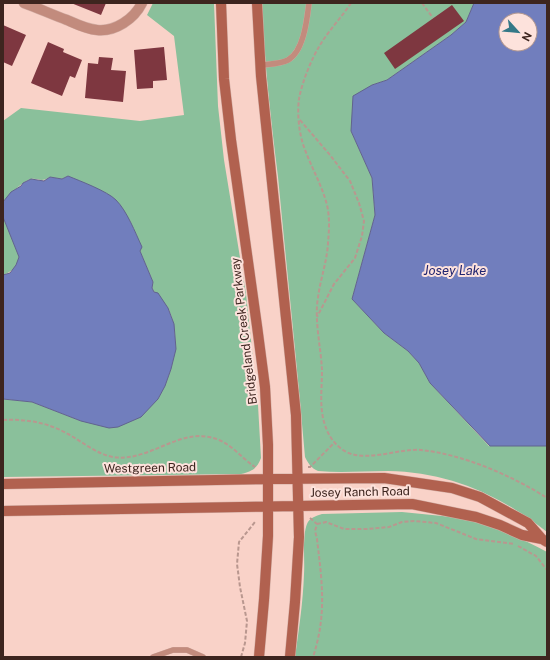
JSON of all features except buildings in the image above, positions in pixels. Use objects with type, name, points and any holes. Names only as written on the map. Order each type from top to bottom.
[{"type":"main road","name":"Bridgeland Creek Parkway","points":[[221,3],[224,79],[231,140],[265,386],[268,445],[268,536],[258,657]]},
{"type":"main road","points":[[257,3],[261,65],[296,415],[299,537],[290,657]]},
{"type":"main road","name":"Josey Ranch Road","points":[[298,478],[384,478],[452,488],[480,497],[528,523],[545,541]]},
{"type":"main road","name":"Westgreen Road","points":[[3,484],[298,478]]},
{"type":"main road","name":"Josey Ranch Road","points":[[268,506],[412,504],[476,517],[500,525],[522,535],[545,541]]},
{"type":"main road","points":[[3,511],[268,506]]},
{"type":"street","points":[[24,3],[96,30],[109,30],[122,24],[133,16],[142,3]]},
{"type":"lane","points":[[261,65],[273,64],[288,60],[294,53],[300,45],[305,31],[309,3]]},
{"type":"lane","points":[[153,657],[173,650],[187,650],[203,657]]},
{"type":"path","points":[[352,3],[320,45],[306,75],[300,98],[299,119],[303,146],[322,189],[327,206],[329,222],[328,246],[317,298],[324,424],[330,437],[343,450],[356,455],[370,456],[420,450],[439,453],[465,460],[502,474],[533,488],[547,498]]},
{"type":"path","points":[[422,3],[433,18]]},
{"type":"path","points":[[299,119],[350,181],[359,203],[364,221],[362,236],[354,258],[334,284],[317,317]]},
{"type":"path","points":[[3,420],[18,419],[54,426],[102,454],[114,457],[128,458],[142,455],[179,439],[199,436],[209,437],[219,440],[229,446],[255,467],[268,467]]},
{"type":"path","points":[[298,467],[310,467],[335,442]]},
{"type":"path","points":[[310,467],[310,478]]},
{"type":"path","points":[[310,506],[310,519],[317,524],[326,522],[344,528],[367,529],[389,527],[402,522],[415,521],[436,523],[476,539],[512,544],[524,549],[536,556],[547,570]]},
{"type":"path","points":[[240,657],[245,643],[247,621],[237,564],[239,542],[255,522]]},
{"type":"path","points":[[312,657],[322,623],[323,592],[315,531],[317,524]]},
{"type":"green space","points":[[153,3],[214,3],[218,106],[224,160],[246,294],[258,405],[261,458],[258,465],[254,469],[241,474],[3,477],[3,399],[32,402],[81,421],[158,399],[172,367],[175,333],[169,310],[152,288],[153,282],[140,251],[141,247],[130,221],[103,192],[68,176],[62,179],[50,177],[44,180],[28,180],[8,196],[3,202],[3,121],[21,108],[140,121],[184,115],[174,36],[147,15]]},
{"type":"green space","points":[[262,3],[474,3],[466,22],[451,35],[387,80],[372,85],[351,131],[372,178],[375,215],[352,299],[384,333],[408,351],[419,363],[430,383],[489,446],[547,446],[547,532],[511,507],[473,488],[453,481],[410,472],[318,471],[312,467],[306,459],[268,90]]},
{"type":"green space","points":[[3,217],[14,243],[19,260],[14,269],[3,275]]},
{"type":"green space","points":[[402,512],[452,517],[477,522],[525,540],[547,552],[547,657],[295,657],[303,595],[305,529],[309,520],[322,514]]},
{"type":"water","name":"Josey Lake","points":[[474,3],[547,3],[547,446],[490,446],[430,383],[419,363],[408,351],[384,333],[352,299],[375,215],[372,178],[351,131],[353,96],[372,85],[387,80],[451,35],[466,22]]},
{"type":"water","points":[[68,176],[106,193],[116,200],[124,210],[142,247],[140,251],[153,282],[152,288],[154,292],[158,293],[168,308],[174,324],[176,349],[165,386],[158,399],[141,417],[118,427],[109,428],[81,421],[32,402],[3,399],[3,275],[10,273],[16,265],[19,257],[3,217],[3,202],[11,192],[31,179],[44,181],[50,177],[62,179]]}]
